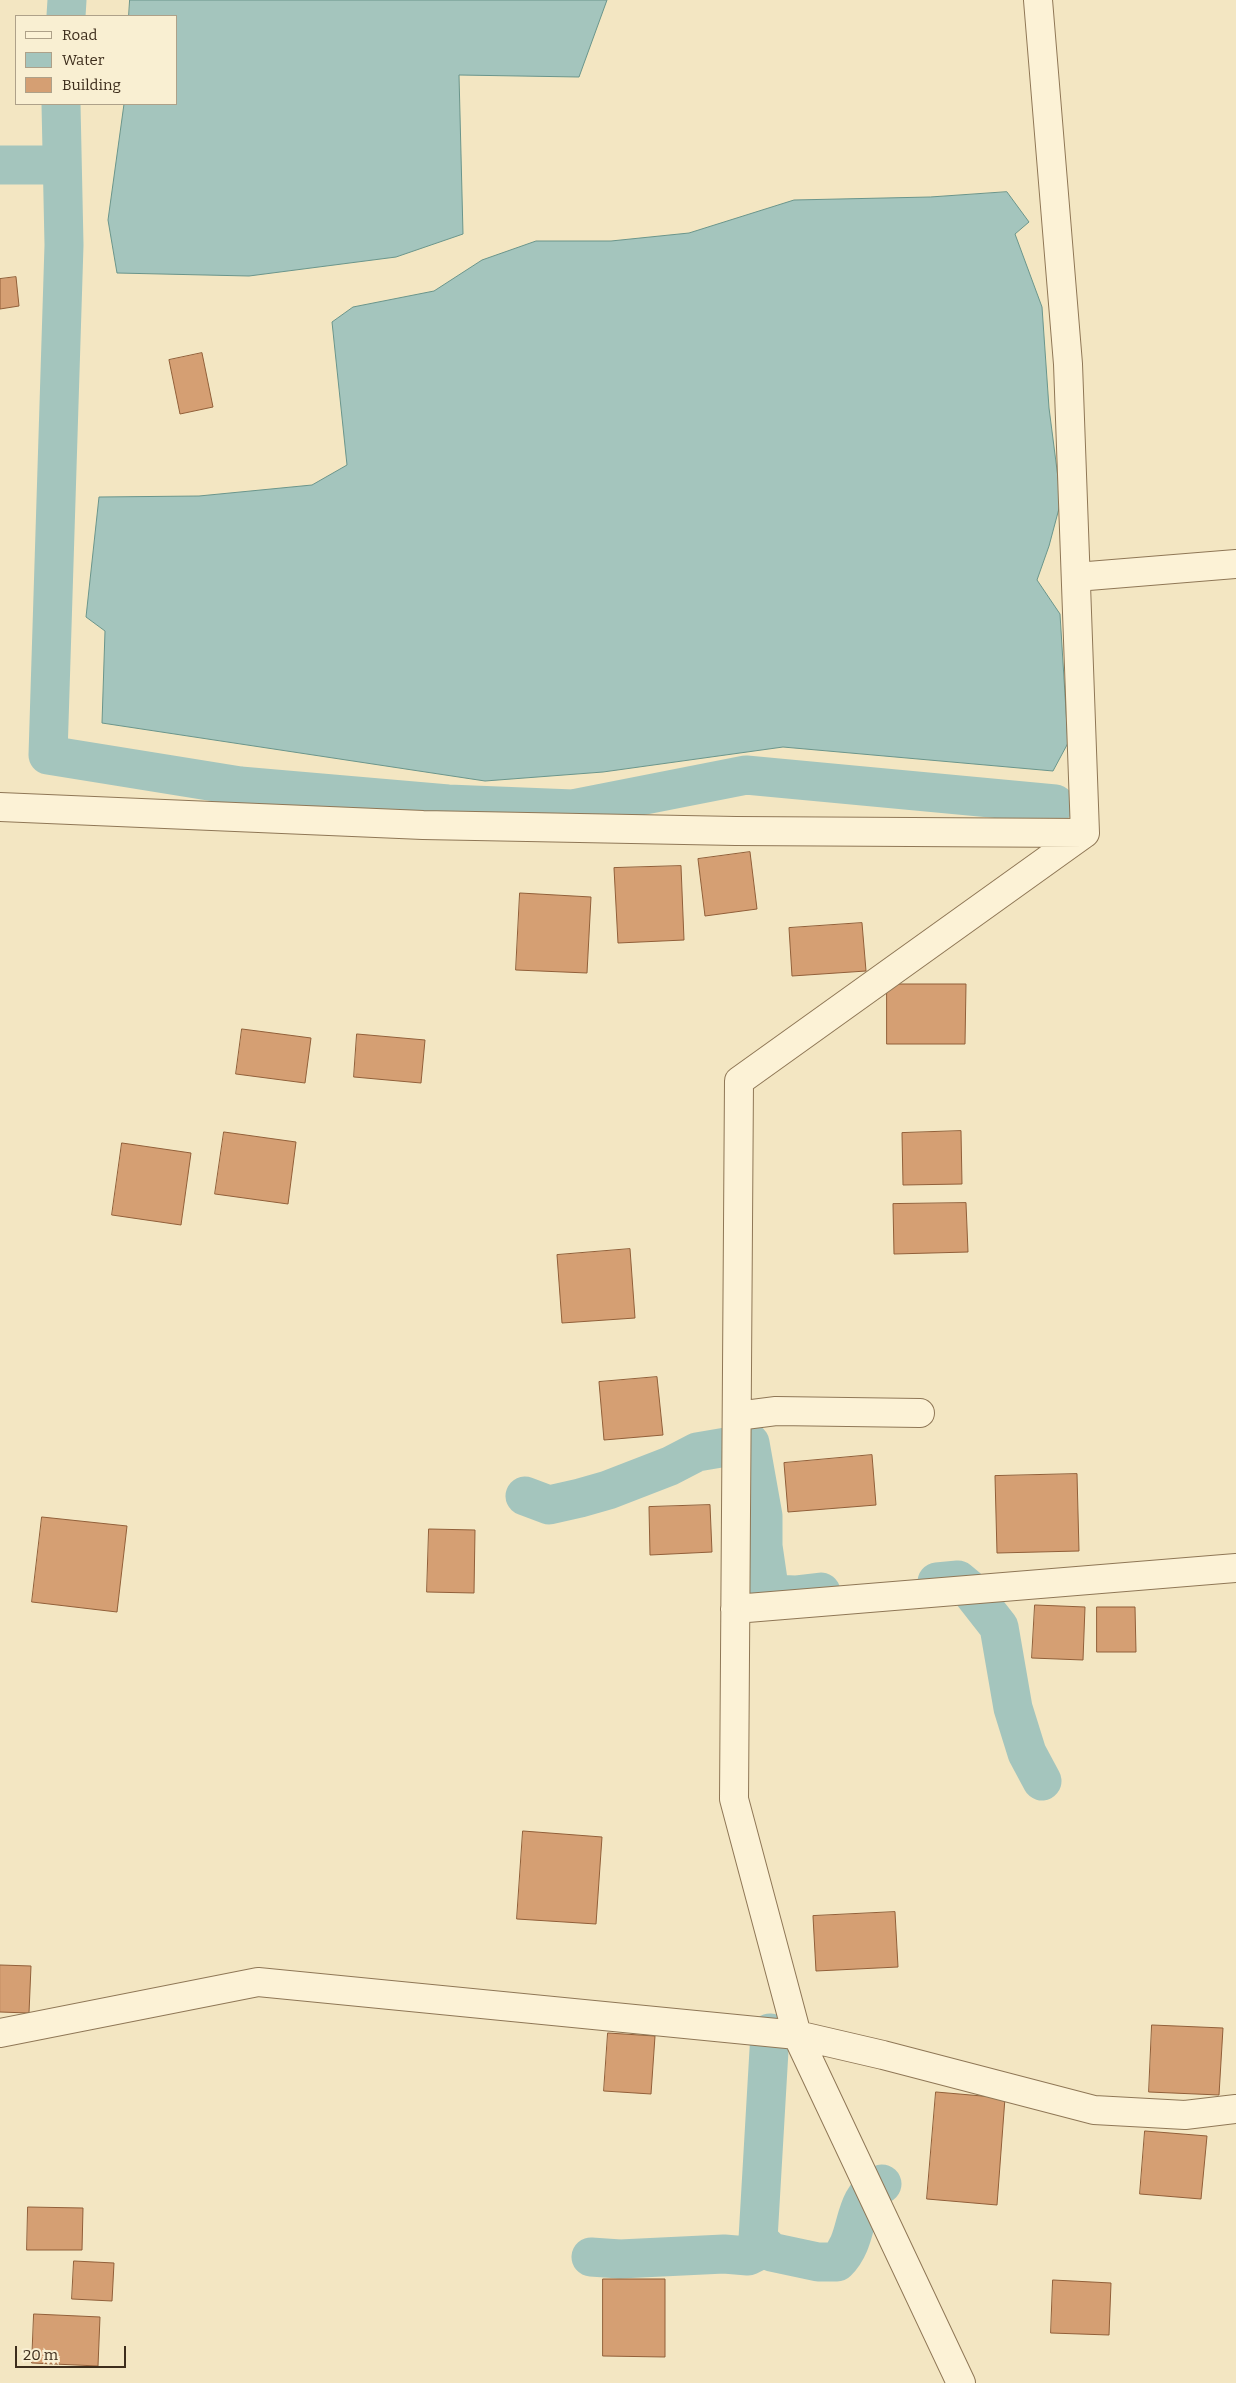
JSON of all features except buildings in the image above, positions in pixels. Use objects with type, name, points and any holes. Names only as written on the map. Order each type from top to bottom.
[{"type":"street","points":[[1038,0],[1068,364],[1085,833]]},
{"type":"street","points":[[1076,577],[1236,564]]},
{"type":"street","points":[[0,807],[423,825],[736,831],[1085,833]]},
{"type":"street","points":[[960,2383],[797,2035],[734,1799],[739,1081],[1085,833]]},
{"type":"street","points":[[736,1436],[776,1411],[920,1413]]},
{"type":"street","points":[[735,1609],[1236,1568]]},
{"type":"street","points":[[0,2033],[258,1982],[797,2035],[883,2055],[1094,2110],[1185,2115],[1236,2109]]},
{"type":"water","points":[[130,0],[607,0],[579,77],[459,75],[463,234],[396,257],[249,276],[117,273],[108,220],[124,105],[178,105],[178,15],[129,15]]},
{"type":"water","points":[[1007,192],[1029,222],[1015,234],[1042,307],[1049,408],[1061,501],[1049,546],[1037,580],[1060,614],[1068,743],[1053,771],[783,747],[603,772],[485,781],[102,723],[105,631],[86,617],[99,497],[199,496],[312,485],[347,465],[332,322],[353,307],[434,291],[482,260],[536,241],[611,241],[689,233],[794,200],[930,197]]},
{"type":"waterway","points":[[66,15],[67,0]]},
{"type":"waterway","points":[[61,105],[64,245],[48,755],[240,786],[448,804],[573,809],[746,775],[1055,804]]},
{"type":"waterway","points":[[0,165],[62,165]]},
{"type":"waterway","points":[[525,1496],[549,1505],[580,1498],[608,1490],[670,1466],[697,1452],[750,1443],[763,1516],[763,1546],[770,1594],[795,1595],[821,1592]]},
{"type":"waterway","points":[[937,1582],[958,1580],[970,1590],[999,1627],[1013,1708],[1027,1753],[1042,1781]]},
{"type":"waterway","points":[[770,2033],[758,2239],[771,2252],[818,2262],[837,2262],[845,2252],[850,2241],[865,2199],[882,2184]]},
{"type":"waterway","points":[[591,2257],[620,2259],[724,2254],[748,2256],[766,2247]]}]
